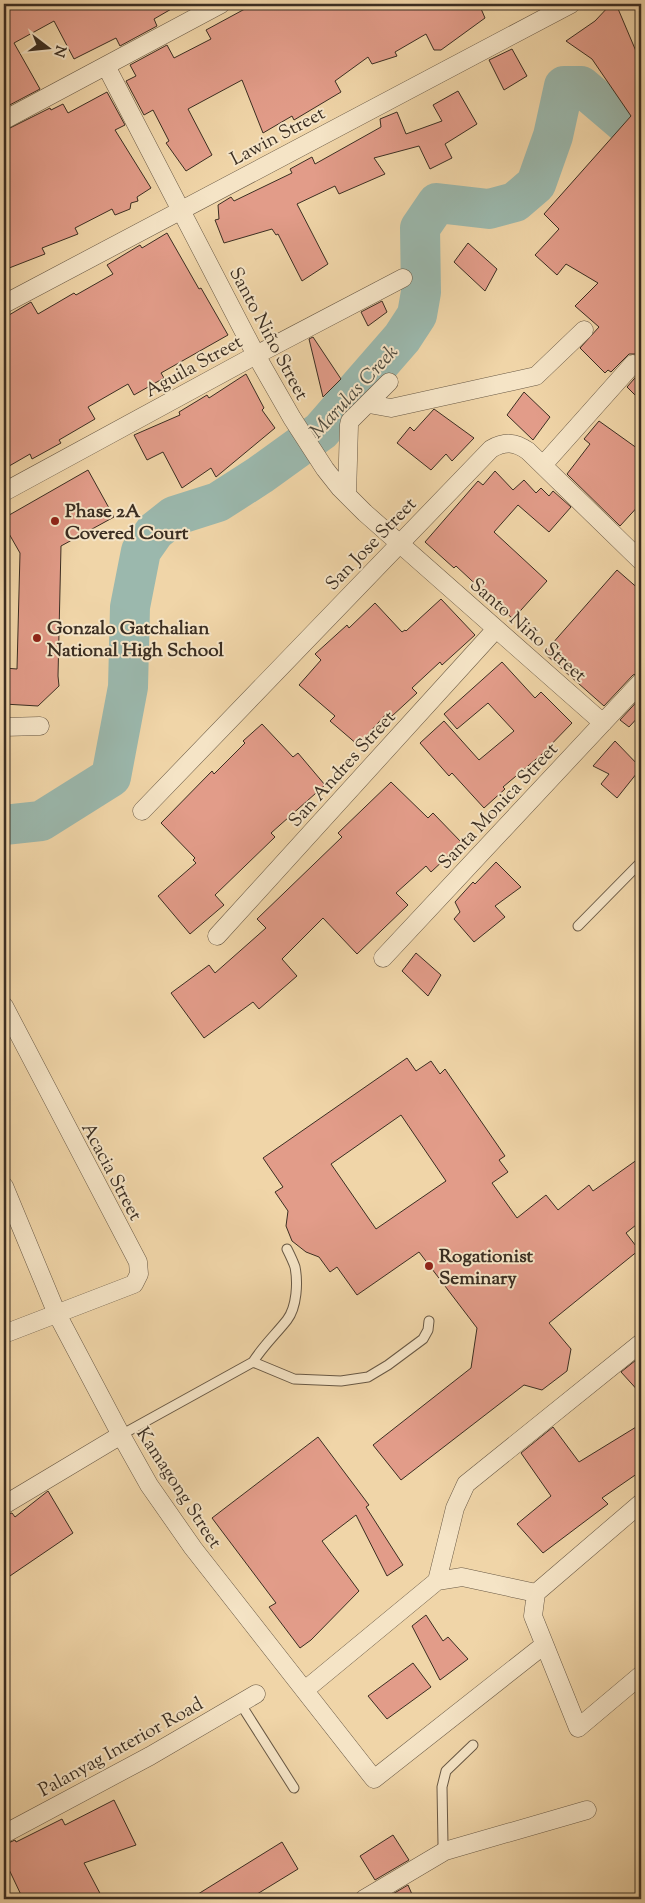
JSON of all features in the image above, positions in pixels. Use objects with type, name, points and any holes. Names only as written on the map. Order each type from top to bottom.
[{"type":"street","points":[[4,120],[221,4]]},
{"type":"street","name":"Lawin Street","points":[[4,304],[571,4]]},
{"type":"street","name":"Santo Niño Street","points":[[106,66],[256,355],[292,418],[325,469],[365,514],[603,723]]},
{"type":"street","name":"Aguila Street","points":[[4,492],[256,355],[403,278]]},
{"type":"street","points":[[369,404],[391,408],[536,376],[584,330]]},
{"type":"street","points":[[543,465],[633,364]]},
{"type":"street","points":[[347,495],[350,421],[390,382]]},
{"type":"street","name":"San Jose Street","points":[[142,811],[491,449],[500,444],[511,442],[521,446],[543,465],[641,561]]},
{"type":"street","name":"San Andres Street","points":[[217,936],[496,629]]},
{"type":"street","name":"Santa Monica Street","points":[[383,958],[641,682]]},
{"type":"street","points":[[4,727],[40,726]]},
{"type":"street","name":"Acacia Street","points":[[4,1006],[138,1262],[138,1274],[134,1284],[58,1314]]},
{"type":"street","name":"Kamagong Street","points":[[4,1186],[58,1314],[149,1485],[193,1548],[374,1779],[544,1644]]},
{"type":"street","points":[[4,1334],[58,1314]]},
{"type":"street","points":[[437,1581],[455,1508],[466,1484],[641,1343]]},
{"type":"street","points":[[4,1505],[121,1435]]},
{"type":"street","points":[[641,1503],[536,1594],[533,1616],[578,1728],[641,1675]]},
{"type":"street","points":[[304,1690],[437,1581],[462,1577],[536,1594]]},
{"type":"street","name":"Palanyag Interior Road","points":[[4,1834],[150,1756],[256,1694]]},
{"type":"street","points":[[364,1899],[445,1851],[587,1810]]},
{"type":"lane","points":[[578,926],[641,862]]},
{"type":"lane","points":[[121,1435],[253,1362],[262,1347],[288,1318],[294,1301],[295,1266],[287,1249]]},
{"type":"lane","points":[[253,1362],[294,1379],[341,1382],[368,1377],[423,1339],[428,1330],[429,1321]]},
{"type":"lane","points":[[240,1703],[294,1788]]},
{"type":"lane","points":[[445,1851],[442,1830],[442,1786],[446,1771],[473,1745]]},
{"type":"building","points":[[4,4],[180,4],[154,19],[157,26],[120,46],[116,38],[74,59],[54,21],[14,43],[40,89],[4,108]]},
{"type":"building","points":[[254,4],[479,4],[485,18],[441,50],[434,50],[426,34],[395,52],[397,56],[372,64],[368,57],[335,81],[341,92],[294,120],[292,116],[263,133],[242,80],[188,109],[212,155],[186,171],[166,143],[169,141],[153,110],[144,115],[126,81],[136,76],[130,65],[167,45],[174,58],[211,39],[206,30]]},
{"type":"building","points":[[611,4],[616,4],[641,63],[641,358],[636,354],[629,354],[611,372],[608,370],[605,373],[580,348],[599,327],[575,306],[598,283],[566,264],[557,275],[535,255],[559,229],[544,214],[631,116],[592,59],[566,41],[595,21]]},
{"type":"building","points":[[512,49],[527,76],[504,90],[489,60]]},
{"type":"building","points":[[458,91],[477,124],[445,144],[452,158],[430,169],[419,146],[374,158],[385,174],[339,194],[335,186],[297,204],[328,264],[302,281],[278,234],[276,235],[272,229],[224,243],[215,220],[219,219],[218,205],[231,197],[234,201],[292,173],[290,169],[312,157],[315,164],[381,127],[380,119],[397,112],[406,134],[442,121],[433,105]]},
{"type":"building","points":[[107,92],[125,125],[115,130],[151,188],[137,197],[138,201],[131,203],[130,209],[115,215],[112,209],[75,228],[78,234],[42,248],[45,254],[4,270],[4,131],[50,108],[51,110],[63,104],[68,113]]},
{"type":"building","points":[[167,233],[228,335],[161,373],[164,378],[134,395],[128,384],[88,407],[95,419],[59,440],[61,443],[32,459],[30,454],[4,469],[4,318],[31,302],[38,314],[74,293],[76,295],[113,274],[107,265],[140,245],[142,248]]},
{"type":"building","points":[[468,243],[497,269],[485,291],[454,262]]},
{"type":"building","points":[[382,301],[387,312],[368,326],[361,312]]},
{"type":"building","points":[[313,337],[341,379],[323,397],[309,339]]},
{"type":"building","points":[[641,371],[641,401],[627,387]]},
{"type":"building","points":[[246,374],[264,408],[262,410],[275,428],[216,477],[211,468],[182,488],[163,452],[147,460],[134,435],[180,415],[179,412],[207,395],[209,398]]},
{"type":"building","points":[[524,392],[550,417],[533,440],[507,415]]},
{"type":"building","points":[[434,409],[474,438],[452,461],[446,454],[431,470],[397,443],[410,427],[414,431]]},
{"type":"building","points":[[599,421],[641,451],[641,503],[620,526],[567,474],[590,444],[584,439]]},
{"type":"building","points":[[88,470],[114,517],[61,546],[59,686],[38,706],[4,704],[4,668],[17,669],[20,553],[4,525],[4,518]]},
{"type":"building","points":[[495,471],[513,490],[524,480],[536,493],[541,488],[549,496],[553,491],[571,507],[549,532],[518,505],[494,532],[547,581],[513,619],[456,566],[454,568],[425,542],[478,481],[483,485]]},
{"type":"building","points":[[617,570],[641,591],[641,672],[633,675],[604,706],[544,653]]},
{"type":"building","points":[[441,599],[475,635],[442,665],[440,662],[412,688],[417,693],[392,716],[388,712],[358,745],[330,721],[335,716],[299,685],[321,660],[315,654],[347,625],[349,628],[375,603],[402,632],[406,631]]},
{"type":"building","points":[[502,662],[535,698],[541,692],[572,723],[541,755],[503,787],[505,789],[484,808],[452,773],[449,776],[420,743],[444,721],[479,760],[514,731],[488,703],[457,729],[444,714]]},
{"type":"building","points":[[641,697],[641,714],[629,727],[620,720]]},
{"type":"building","points":[[262,724],[293,757],[298,753],[325,785],[271,833],[275,837],[215,895],[224,905],[190,934],[158,896],[196,863],[193,860],[195,858],[161,823],[212,771],[214,774],[245,743],[243,741]]},
{"type":"building","points":[[615,741],[641,768],[617,798],[601,784],[609,774],[593,766]]},
{"type":"building","points":[[391,782],[428,818],[433,813],[462,843],[431,872],[426,866],[396,893],[408,905],[357,954],[323,918],[282,959],[297,976],[259,1009],[253,1002],[204,1038],[171,993],[209,965],[215,973],[266,928],[257,919],[342,837],[338,833]]},
{"type":"building","points":[[496,862],[521,887],[495,906],[505,917],[474,942],[454,919],[460,912],[455,902],[473,882],[475,884]]},
{"type":"building","points":[[416,953],[441,975],[428,996],[402,971]]},
{"type":"building","points":[[407,1058],[416,1071],[431,1061],[440,1074],[445,1069],[505,1156],[499,1160],[508,1172],[492,1183],[517,1218],[546,1195],[558,1210],[589,1185],[593,1191],[641,1157],[641,1221],[626,1233],[639,1250],[549,1323],[571,1349],[567,1371],[542,1390],[524,1385],[401,1480],[373,1445],[471,1368],[477,1328],[419,1252],[357,1295],[337,1267],[330,1272],[319,1257],[306,1252],[292,1241],[286,1226],[288,1211],[275,1192],[283,1187],[263,1158]],"holes":[[[401,1115],[446,1181],[376,1229],[331,1164]]]},
{"type":"building","points":[[641,1356],[641,1394],[621,1372]]},
{"type":"building","points":[[641,1424],[641,1471],[602,1498],[608,1504],[543,1553],[517,1524],[551,1496],[521,1453],[553,1427],[579,1462]]},
{"type":"building","points":[[318,1437],[369,1505],[366,1507],[403,1565],[387,1576],[356,1515],[322,1541],[359,1591],[311,1640],[300,1648],[269,1607],[276,1603],[212,1518]]},
{"type":"building","points":[[48,1491],[73,1533],[4,1580],[4,1516],[12,1513],[15,1517]]},
{"type":"building","points":[[426,1615],[443,1641],[448,1637],[468,1659],[440,1680],[412,1626]]},
{"type":"building","points":[[413,1663],[431,1687],[387,1719],[368,1696]]},
{"type":"building","points":[[114,1800],[136,1845],[84,1863],[103,1899],[23,1899],[4,1859],[4,1845],[15,1840],[16,1842],[62,1819],[65,1825]]},
{"type":"building","points":[[393,1835],[409,1860],[375,1880],[360,1856]]},
{"type":"building","points":[[282,1842],[298,1869],[249,1899],[190,1899]]},
{"type":"building","points":[[408,1885],[414,1899],[386,1898]]},
{"type":"waterway","name":"Marulas Creek","points":[[4,825],[41,821],[111,777],[128,687],[130,607],[141,551],[155,531],[174,516],[218,502],[260,475],[321,431],[402,338],[417,315],[421,292],[420,228],[437,203],[489,209],[515,202],[536,184],[553,136],[564,86],[581,86],[635,132],[641,144]]},
{"type":"place","name":"Phase 2A Covered Court","points":[[55,521]]},
{"type":"place","name":"Gonzalo Gatchalian National High School","points":[[37,638]]},
{"type":"place","name":"Rogationist Seminary","points":[[429,1266]]}]
